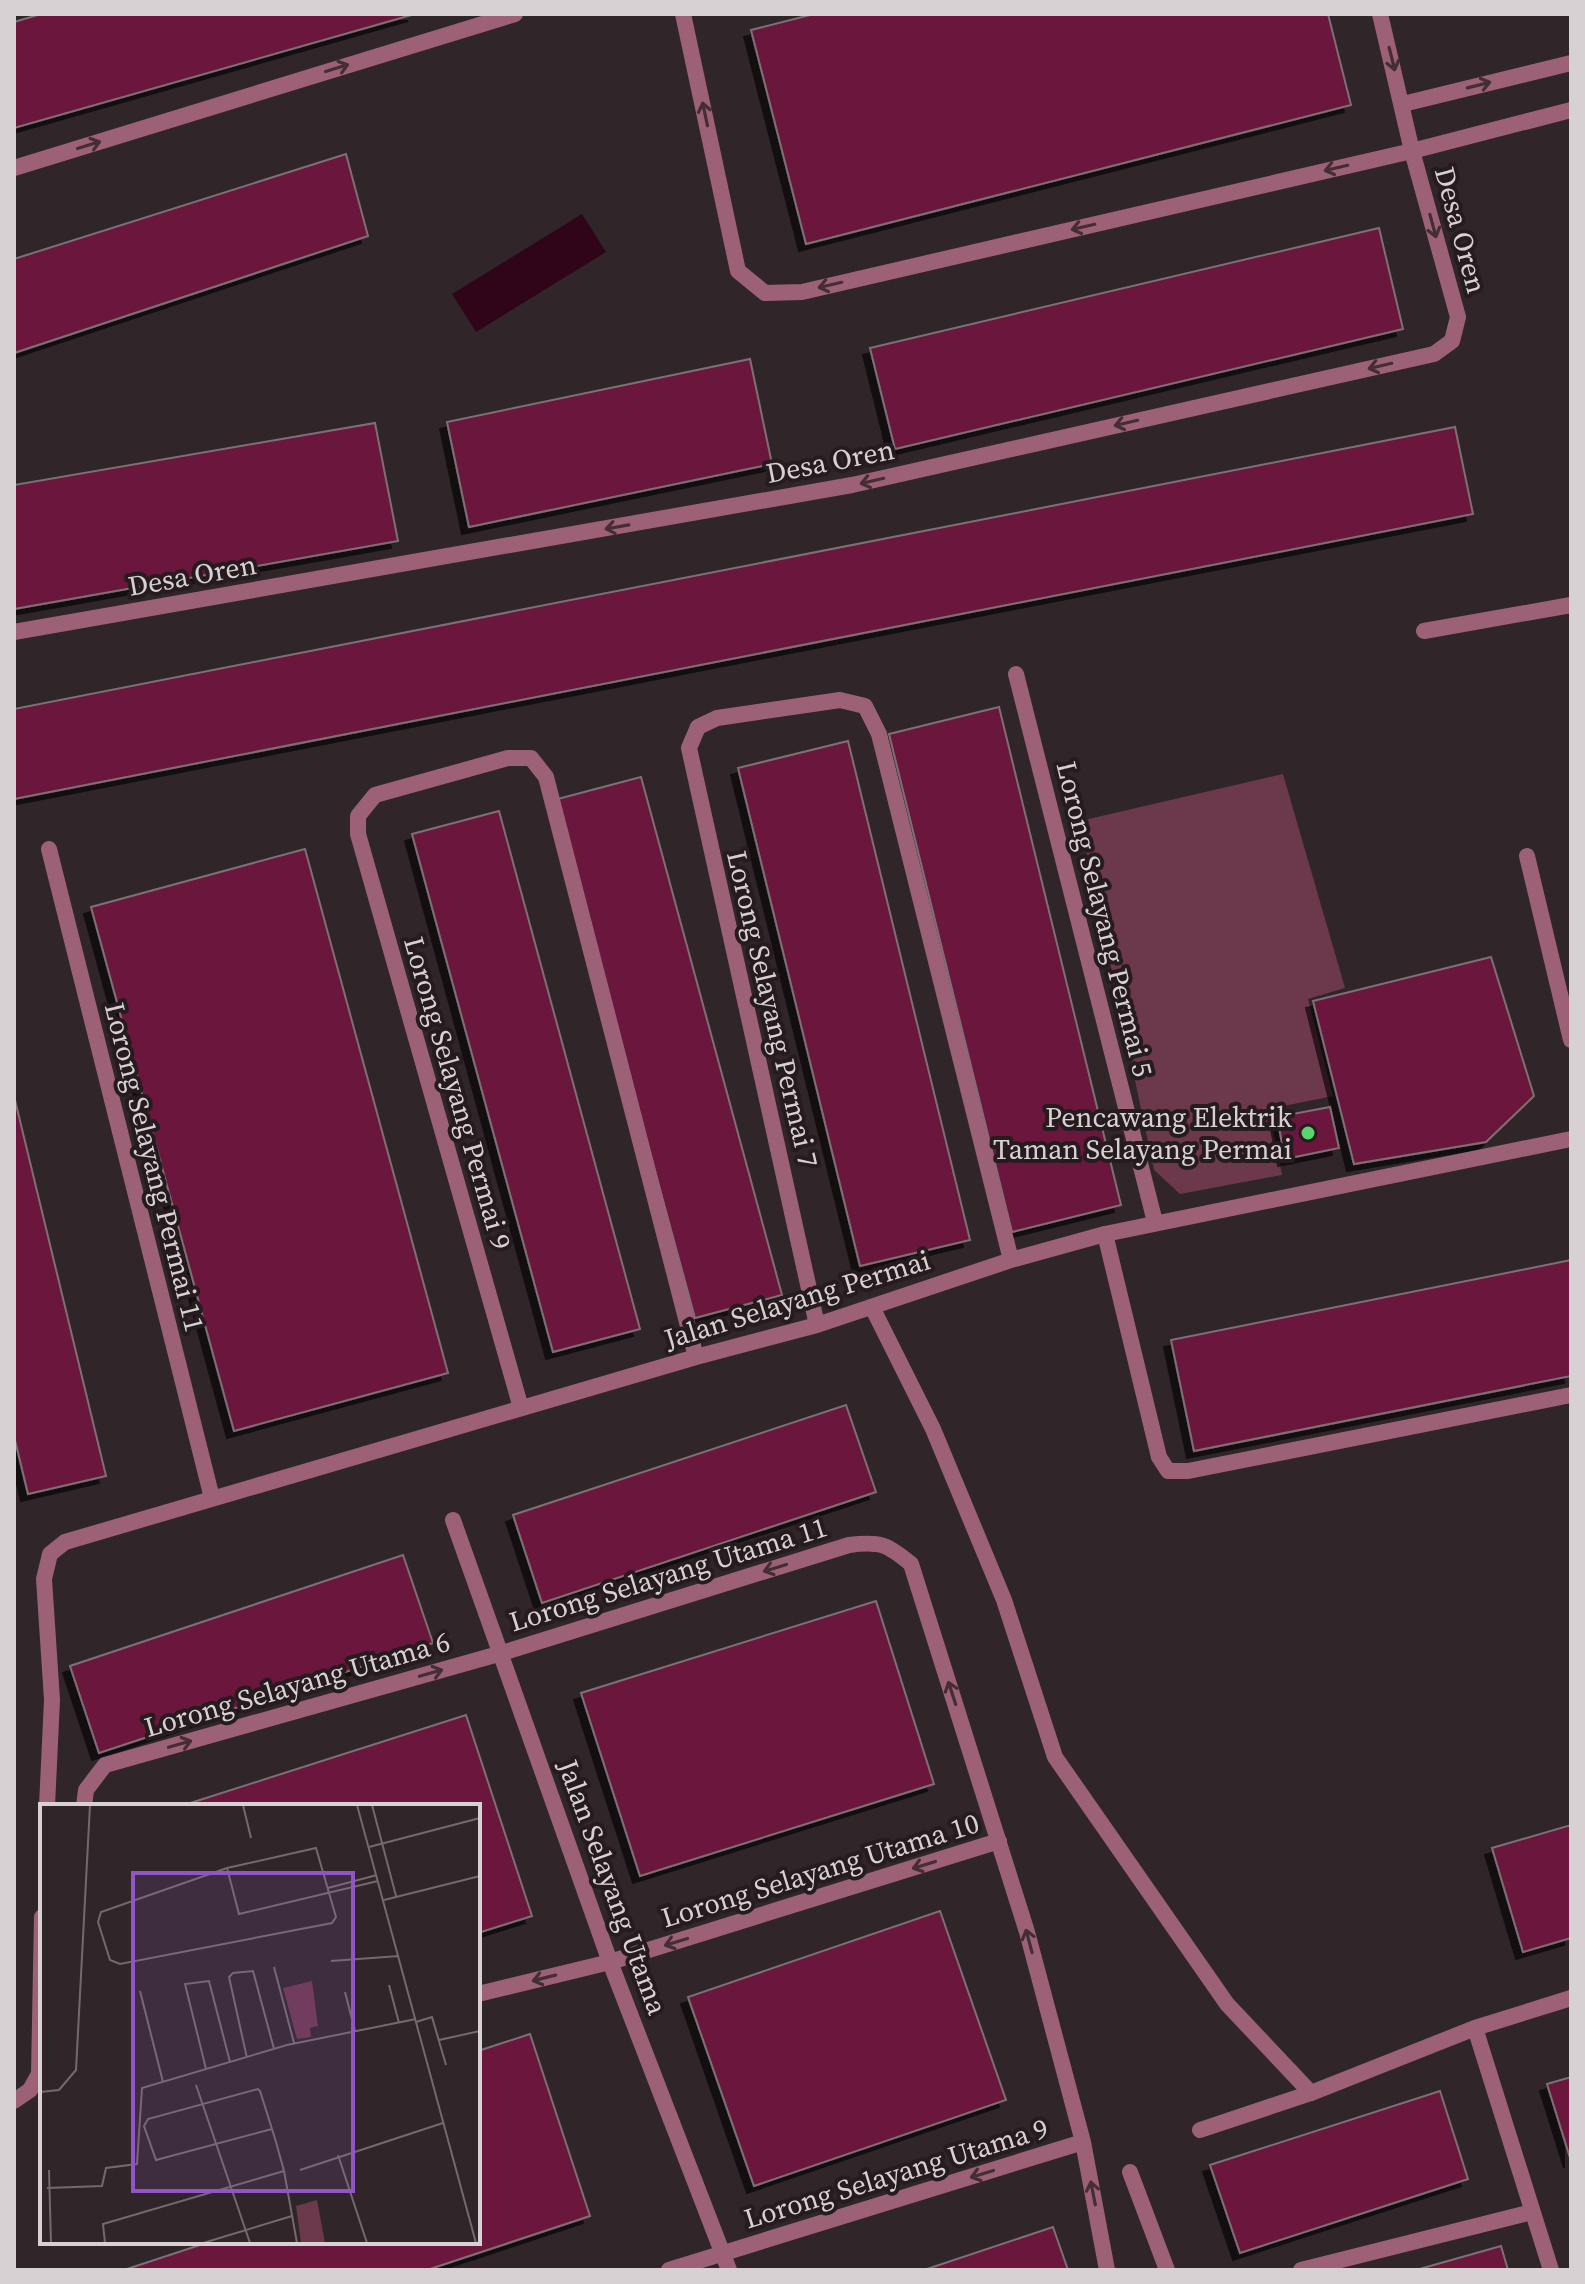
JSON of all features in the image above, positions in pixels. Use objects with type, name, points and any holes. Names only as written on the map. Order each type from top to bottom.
[{"type":"street","points":[[14,168],[515,14]]},
{"type":"street","name":"Desa Oren","points":[[683,14],[738,271],[765,293],[802,292],[1412,151],[1571,110]]},
{"type":"street","name":"Desa Oren","points":[[14,632],[852,485],[1434,354],[1452,341],[1458,317],[1412,151],[1380,14]]},
{"type":"street","points":[[1403,104],[1571,63]]},
{"type":"street","points":[[1424,631],[1571,605]]},
{"type":"street","name":"Lorong Selayang Permai 5","points":[[1016,674],[1155,1222]]},
{"type":"street","name":"Lorong Selayang Permai 7","points":[[817,1325],[689,748],[698,727],[717,718],[840,700],[865,706],[879,734],[1011,1260]]},
{"type":"street","name":"Lorong Selayang Permai 9","points":[[521,1408],[358,834],[358,816],[375,795],[508,758],[531,758],[546,777],[696,1357]]},
{"type":"street","name":"Lorong Selayang Permai 11","points":[[49,849],[212,1498]]},
{"type":"street","points":[[1527,856],[1571,1040]]},
{"type":"street","name":"Jalan Selayang Permai","points":[[47,1804],[52,1700],[44,1579],[50,1554],[65,1542],[696,1357],[817,1325],[1011,1260],[1105,1234],[1571,1139]]},
{"type":"street","points":[[1105,1234],[1159,1457],[1168,1471],[1188,1471],[1571,1395]]},
{"type":"street","points":[[872,1307],[933,1429],[1004,1600],[1055,1757],[1227,2004],[1311,2093]]},
{"type":"street","name":"Jalan Selayang Utama","points":[[453,1520],[610,1962],[726,2262]]},
{"type":"street","name":"Lorong Selayang Utama 11","points":[[502,1653],[849,1545],[875,1542],[896,1551],[911,1564],[999,1841]]},
{"type":"street","name":"Lorong Selayang Utama 6","points":[[84,1804],[86,1790],[105,1765],[502,1653]]},
{"type":"street","points":[[999,1841],[1027,1932],[1083,2142],[1107,2270]]},
{"type":"street","name":"Lorong Selayang Utama 10","points":[[480,1994],[610,1962],[999,1841]]},
{"type":"street","points":[[1200,2130],[1311,2093],[1475,2028],[1571,1998]]},
{"type":"street","points":[[14,2101],[30,2090],[39,2074],[40,2022]]},
{"type":"street","points":[[1475,2028],[1551,2270]]},
{"type":"street","name":"Lorong Selayang Utama 9","points":[[669,2270],[726,2262],[1083,2142]]},
{"type":"street","points":[[1130,2172],[1167,2270]]},
{"type":"street","points":[[1301,2270],[1339,2265],[1532,2212]]},
{"type":"shaded area","points":[[582,214],[606,252],[476,332],[452,294]]},
{"type":"shaded area","points":[[1283,774],[1345,988],[1308,999],[1333,1096],[1269,1109],[1282,1175],[1180,1194],[1154,1170],[1080,821]]},
{"type":"building","points":[[41,14],[415,14],[14,128],[14,22]]},
{"type":"building","points":[[814,14],[1328,14],[1351,105],[806,244],[751,30]]},
{"type":"building","points":[[346,154],[368,236],[14,353],[14,259]]},
{"type":"building","points":[[1379,228],[1403,329],[895,449],[870,348]]},
{"type":"building","points":[[750,359],[772,464],[469,527],[447,422]]},
{"type":"building","points":[[375,423],[398,541],[14,609],[14,485]]},
{"type":"building","points":[[1455,427],[1473,514],[14,799],[14,709]]},
{"type":"building","points":[[999,707],[1121,1205],[1012,1232],[889,734]]},
{"type":"building","points":[[848,741],[970,1240],[860,1266],[738,768]]},
{"type":"building","points":[[641,777],[782,1295],[695,1318],[554,800]]},
{"type":"building","points":[[499,811],[640,1329],[553,1352],[412,834]]},
{"type":"building","points":[[305,849],[448,1373],[234,1431],[91,907]]},
{"type":"building","points":[[1491,957],[1534,1096],[1486,1142],[1354,1164],[1313,1001]]},
{"type":"building","points":[[14,1096],[106,1476],[28,1494],[14,1436]]},
{"type":"building","name":"Pencawang Elektrik Taman Selayang Permai","points":[[1330,1107],[1339,1148],[1285,1159],[1277,1117]]},
{"type":"building","points":[[1571,1260],[1571,1376],[1194,1451],[1171,1340]]},
{"type":"building","points":[[846,1405],[876,1492],[542,1603],[513,1515]]},
{"type":"building","points":[[403,1555],[433,1643],[99,1753],[70,1666]]},
{"type":"building","points":[[876,1601],[934,1784],[640,1876],[581,1693]]},
{"type":"building","points":[[466,1715],[532,1916],[480,1932],[480,1804],[187,1804]]},
{"type":"building","points":[[1571,1825],[1571,1938],[1523,1952],[1492,1848]]},
{"type":"building","points":[[940,1911],[1006,2100],[754,2186],[688,1997]]},
{"type":"building","points":[[530,2034],[590,2216],[427,2270],[124,2270],[203,2244],[480,2244],[480,2050]]},
{"type":"building","points":[[1571,2077],[1571,2161],[1547,2084]]},
{"type":"building","points":[[1440,2091],[1468,2179],[1240,2253],[1210,2165]]},
{"type":"building","points":[[1053,2227],[1068,2270],[924,2270]]},
{"type":"building","points":[[1501,2246],[1508,2270],[1416,2270]]},
{"type":"place","name":"Pencawang Elektrik Taman Selayang Permai","points":[[1308,1133]]}]
